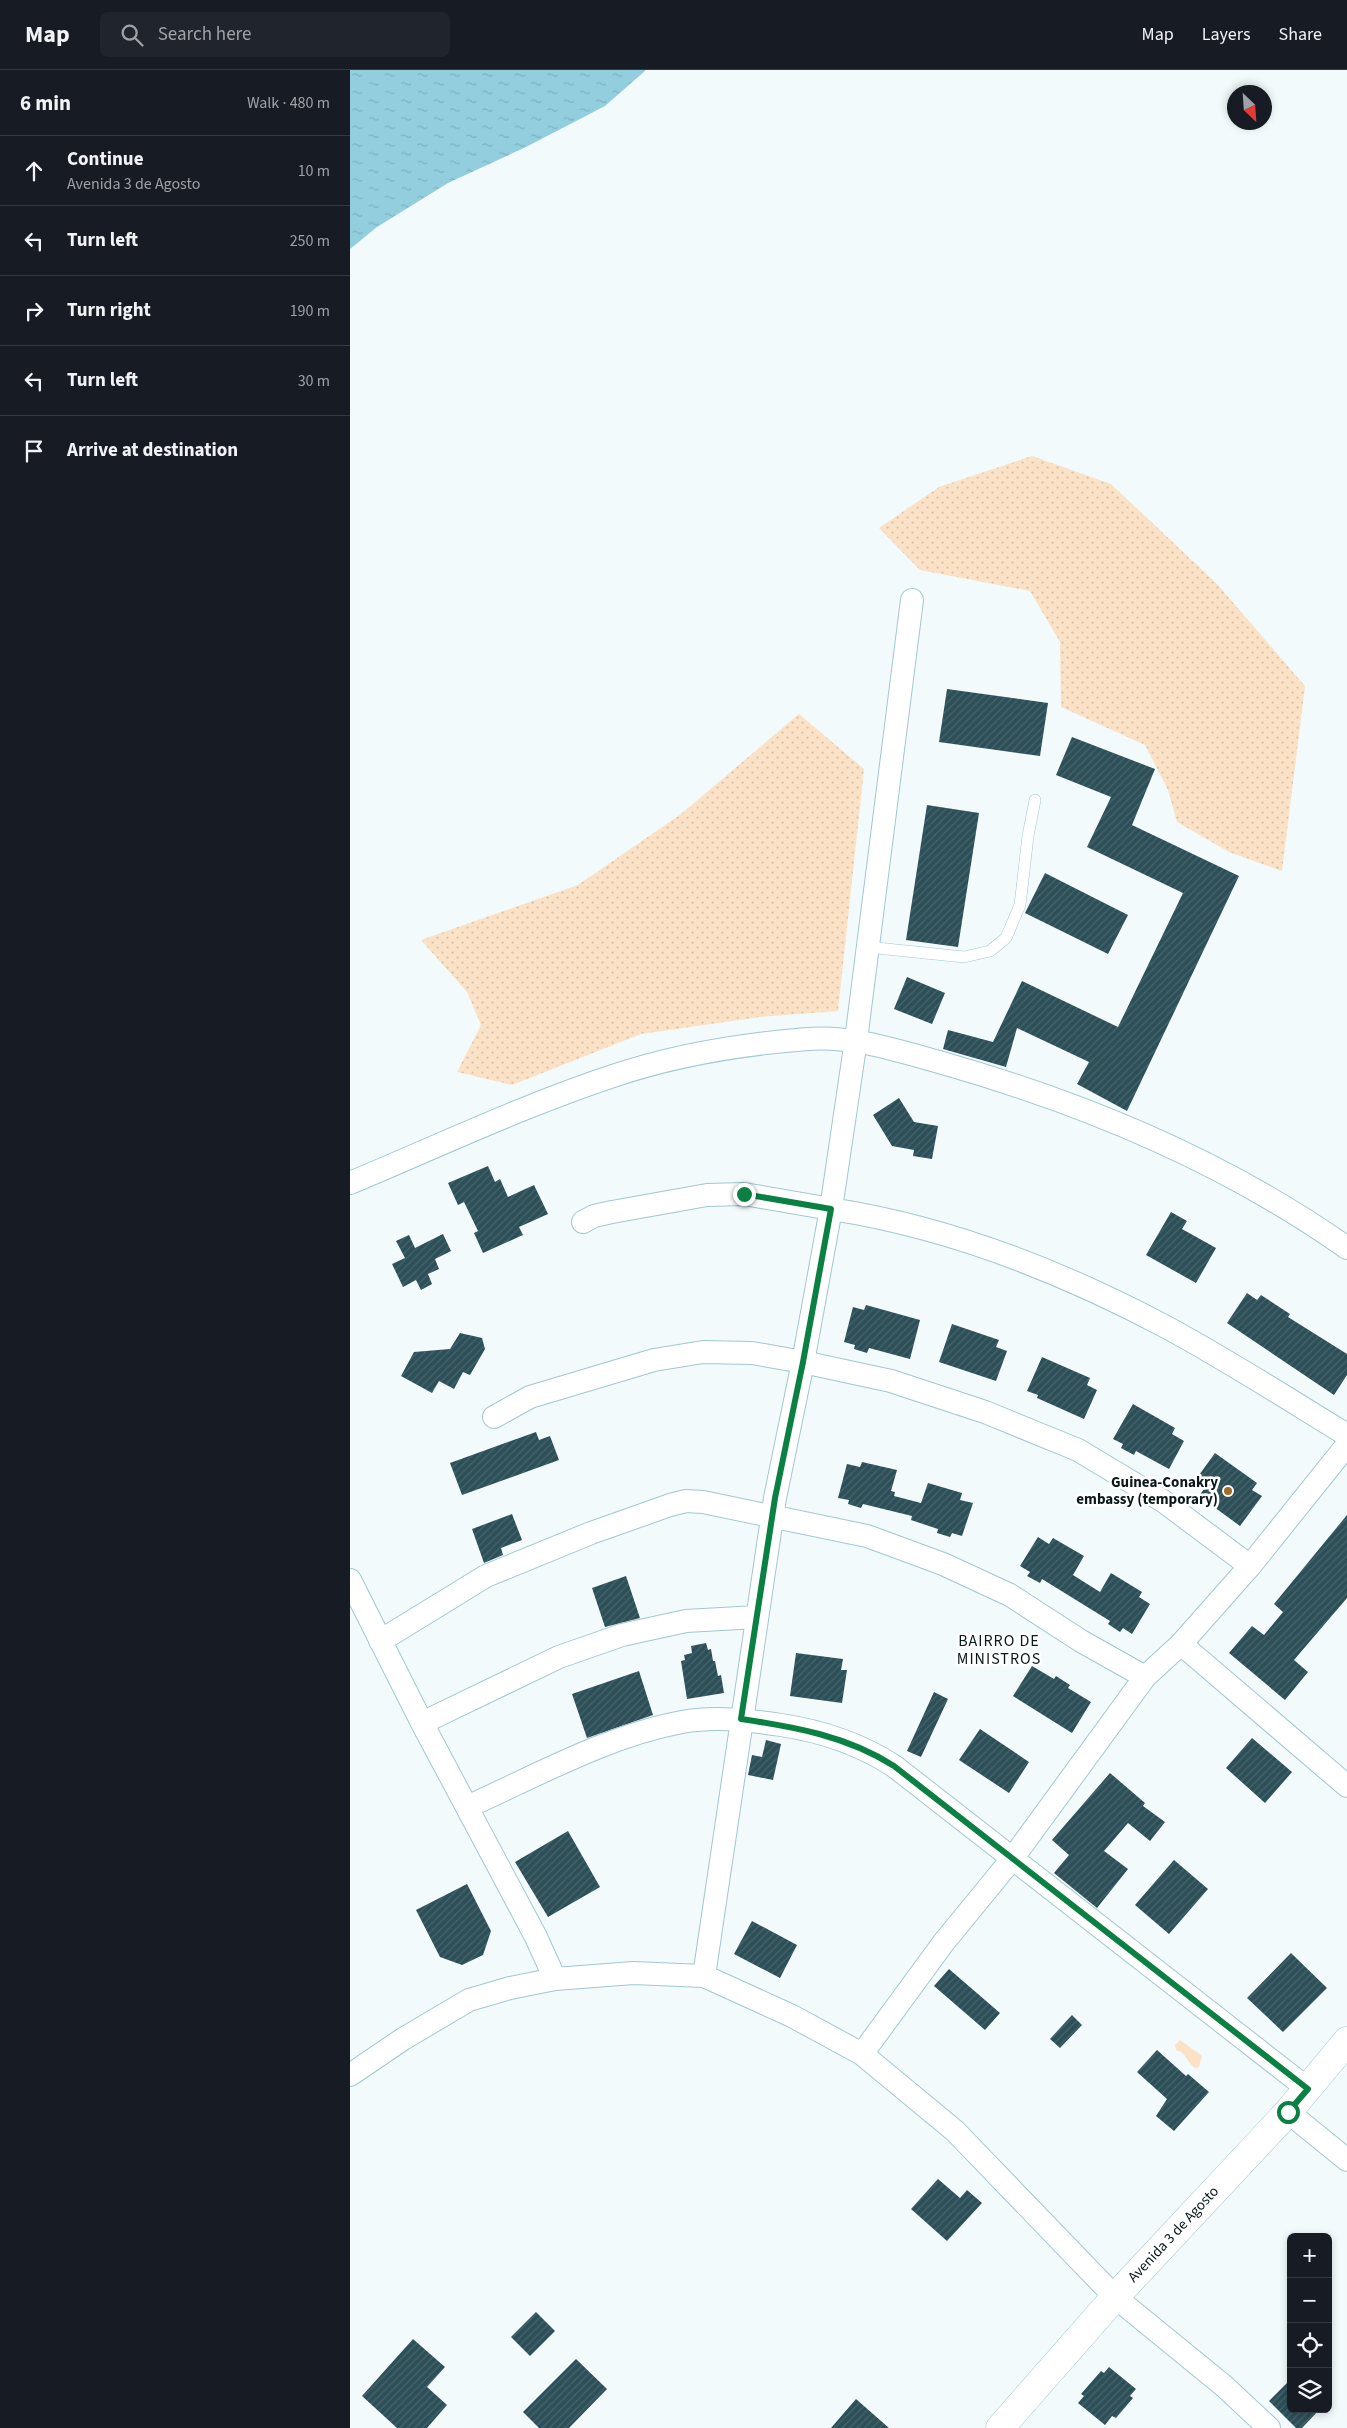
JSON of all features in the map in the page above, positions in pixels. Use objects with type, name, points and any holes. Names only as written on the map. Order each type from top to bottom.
[{"type":"street","points":[[704,1976],[772,1517],[831,1209],[856,1040],[912,600]]},
{"type":"street","points":[[350,1183],[482,1127],[614,1075],[730,1048],[810,1039],[856,1040],[1004,1080],[1111,1120],[1204,1160],[1347,1248]]},
{"type":"street","points":[[583,1222],[594,1216],[612,1212],[708,1195],[744,1194],[872,1215],[963,1240],[1088,1288],[1169,1329],[1347,1435]]},
{"type":"street","points":[[494,1417],[530,1397],[654,1360],[703,1352],[742,1352],[803,1362],[900,1384],[985,1412],[1078,1450],[1163,1501],[1250,1566]]},
{"type":"street","points":[[862,2054],[944,1942],[1012,1859],[1145,1678],[1181,1644],[1250,1566],[1347,1446]]},
{"type":"street","points":[[380,1641],[486,1576],[591,1533],[686,1501],[703,1502],[867,1536],[943,1564],[1010,1595],[1081,1641],[1145,1678]]},
{"type":"street","points":[[350,1580],[422,1724],[536,1937],[555,1979]]},
{"type":"street","points":[[422,1724],[559,1657],[622,1635],[686,1621],[757,1617]]},
{"type":"street","points":[[1181,1644],[1347,1786]]},
{"type":"street","points":[[467,1807],[588,1752],[638,1733],[684,1722],[741,1719],[800,1728],[872,1752],[894,1766],[1308,2089]]},
{"type":"street","points":[[350,2075],[403,2039],[469,2000],[510,1988],[555,1979],[633,1973],[704,1976],[792,2016],[862,2054],[955,2131],[1114,2297],[1224,2386],[1269,2428]]},
{"type":"street","name":"Avenida 3 de Agosto","points":[[1000,2428],[1114,2297],[1288,2112],[1347,2041]]},
{"type":"street","points":[[1288,2112],[1347,2160]]},
{"type":"lane","points":[[867,947],[964,958],[990,951],[1006,938],[1020,905],[1028,836],[1035,800]]},
{"type":"shaded area","points":[[1032,456],[1111,484],[1217,584],[1305,686],[1282,871],[1229,852],[1177,822],[1168,790],[1145,745],[1061,707],[1060,642],[1030,591],[920,570],[879,528],[939,487]]},
{"type":"shaded area","points":[[799,714],[864,769],[838,1011],[760,1017],[641,1034],[512,1085],[457,1072],[481,1025],[467,992],[421,940],[578,885],[681,814]]},
{"type":"shaded area","points":[[1180,2040],[1202,2056],[1199,2067],[1195,2068],[1182,2053],[1176,2050],[1175,2045]]},
{"type":"water","points":[[350,70],[646,70],[605,106],[526,147],[448,183],[377,227],[350,249]]},
{"type":"building","points":[[947,689],[1048,703],[1040,756],[939,742]]},
{"type":"building","points":[[1072,737],[1155,769],[1132,825],[1239,876],[1127,1111],[1077,1084],[1089,1062],[1017,1028],[1006,1067],[943,1049],[948,1030],[993,1042],[1022,981],[1118,1027],[1183,893],[1087,847],[1111,797],[1056,775]]},
{"type":"building","points":[[927,805],[979,813],[958,947],[906,940]]},
{"type":"building","points":[[1045,873],[1128,915],[1108,954],[1025,913]]},
{"type":"building","points":[[907,977],[945,993],[932,1024],[894,1009]]},
{"type":"building","points":[[899,1098],[914,1122],[938,1126],[932,1159],[913,1156],[914,1150],[892,1146],[873,1115]]},
{"type":"building","points":[[488,1166],[495,1182],[500,1179],[508,1197],[534,1185],[548,1214],[519,1227],[523,1235],[483,1253],[474,1233],[478,1231],[464,1202],[458,1205],[448,1183]]},
{"type":"building","points":[[1171,1212],[1187,1221],[1182,1229],[1216,1248],[1196,1283],[1146,1255]]},
{"type":"building","points":[[443,1234],[451,1251],[435,1259],[439,1269],[428,1274],[432,1284],[421,1290],[416,1280],[403,1287],[392,1264],[405,1258],[396,1241],[409,1235],[415,1248]]},
{"type":"building","points":[[1247,1293],[1257,1300],[1261,1295],[1290,1314],[1288,1317],[1347,1354],[1347,1375],[1334,1395],[1227,1323]]},
{"type":"building","points":[[866,1305],[920,1320],[910,1359],[869,1348],[867,1353],[854,1349],[855,1345],[844,1342],[853,1307],[864,1310]]},
{"type":"building","points":[[952,1324],[999,1340],[996,1347],[1007,1351],[996,1381],[939,1362]]},
{"type":"building","points":[[460,1333],[482,1338],[485,1349],[470,1375],[463,1372],[454,1389],[439,1381],[432,1393],[401,1376],[414,1352],[450,1349]]},
{"type":"building","points":[[1042,1357],[1090,1378],[1087,1385],[1097,1390],[1084,1419],[1037,1398],[1038,1395],[1027,1391]]},
{"type":"building","points":[[1133,1404],[1175,1428],[1172,1434],[1184,1441],[1169,1469],[1136,1451],[1134,1455],[1121,1448],[1123,1444],[1113,1439]]},
{"type":"building","points":[[536,1432],[539,1440],[550,1436],[559,1460],[462,1495],[450,1463]]},
{"type":"building","points":[[1215,1453],[1257,1483],[1252,1490],[1262,1496],[1240,1526],[1199,1496],[1204,1489],[1194,1482]]},
{"type":"building","points":[[862,1462],[897,1470],[891,1491],[895,1492],[894,1496],[921,1503],[928,1483],[962,1493],[960,1500],[973,1503],[962,1536],[952,1533],[950,1537],[937,1533],[938,1529],[911,1520],[912,1516],[863,1504],[861,1508],[848,1504],[849,1500],[838,1498],[847,1464],[860,1467]]},
{"type":"building","points":[[512,1514],[522,1540],[501,1548],[503,1555],[484,1563],[472,1529]]},
{"type":"building","points":[[1347,1515],[1347,1598],[1294,1660],[1308,1672],[1285,1700],[1229,1653],[1252,1626],[1264,1635],[1283,1612],[1274,1604]]},
{"type":"building","points":[[1038,1537],[1049,1544],[1053,1538],[1084,1556],[1073,1575],[1100,1592],[1111,1573],[1142,1592],[1139,1597],[1150,1604],[1132,1634],[1123,1628],[1120,1632],[1108,1624],[1110,1621],[1042,1579],[1040,1583],[1027,1576],[1030,1572],[1020,1566]]},
{"type":"building","points":[[626,1576],[640,1618],[605,1627],[592,1588]]},
{"type":"building","points":[[706,1643],[708,1650],[711,1649],[718,1676],[721,1675],[724,1693],[687,1699],[681,1661],[685,1660],[684,1655],[692,1653],[691,1646]]},
{"type":"building","points":[[796,1653],[843,1659],[841,1670],[847,1670],[842,1703],[790,1696]]},
{"type":"building","points":[[1032,1666],[1054,1679],[1056,1676],[1070,1685],[1068,1688],[1091,1702],[1072,1733],[1013,1696]]},
{"type":"building","points":[[639,1671],[653,1715],[587,1738],[572,1694]]},
{"type":"building","points":[[934,1692],[948,1699],[921,1757],[907,1751]]},
{"type":"building","points":[[980,1729],[1029,1762],[1009,1793],[959,1760]]},
{"type":"building","points":[[1252,1738],[1292,1772],[1265,1803],[1226,1768]]},
{"type":"building","points":[[766,1740],[781,1744],[773,1780],[748,1775],[752,1755],[762,1757]]},
{"type":"building","points":[[1110,1773],[1145,1803],[1143,1806],[1165,1822],[1150,1841],[1128,1823],[1104,1851],[1128,1869],[1097,1908],[1054,1873],[1069,1855],[1052,1840]]},
{"type":"building","points":[[568,1831],[600,1887],[548,1917],[515,1862]]},
{"type":"building","points":[[1174,1860],[1208,1889],[1169,1934],[1135,1905]]},
{"type":"building","points":[[467,1884],[491,1931],[483,1955],[462,1965],[440,1957],[416,1910]]},
{"type":"building","points":[[752,1921],[797,1945],[780,1978],[734,1954]]},
{"type":"building","points":[[1291,1953],[1327,1988],[1283,2032],[1247,1998]]},
{"type":"building","points":[[949,1969],[1000,2013],[985,2030],[934,1986]]},
{"type":"building","points":[[1072,2015],[1082,2025],[1060,2048],[1050,2039]]},
{"type":"building","points":[[1157,2050],[1186,2076],[1188,2074],[1209,2092],[1174,2131],[1156,2116],[1167,2099],[1137,2072]]},
{"type":"building","points":[[938,2179],[960,2198],[967,2190],[982,2203],[947,2241],[911,2209]]},
{"type":"building","points":[[536,2312],[555,2331],[530,2356],[511,2337]]},
{"type":"building","points":[[413,2339],[445,2367],[427,2387],[447,2405],[427,2428],[397,2428],[362,2396]]},
{"type":"building","points":[[576,2359],[607,2389],[569,2428],[539,2428],[523,2412]]},
{"type":"building","points":[[1109,2367],[1136,2389],[1130,2396],[1133,2398],[1116,2418],[1112,2416],[1105,2425],[1078,2403],[1084,2396],[1081,2394],[1101,2371],[1104,2373]]},
{"type":"building","points":[[1287,2383],[1287,2413],[1316,2413],[1302,2428],[1296,2428],[1269,2401]]},
{"type":"building","points":[[856,2399],[889,2428],[831,2428]]},
{"type":"place","name":"Guinea-Conakry embassy (temporary)","points":[[1228,1491]]},
{"type":"district","name":"BAIRRO DE MINISTROS","points":[[999,1649]]},
{"type":"route","points":[[744,1194],[831,1209],[803,1362],[775,1498],[741,1719],[800,1728],[840,1740],[872,1752],[894,1766],[1308,2089],[1288,2112]]}]
